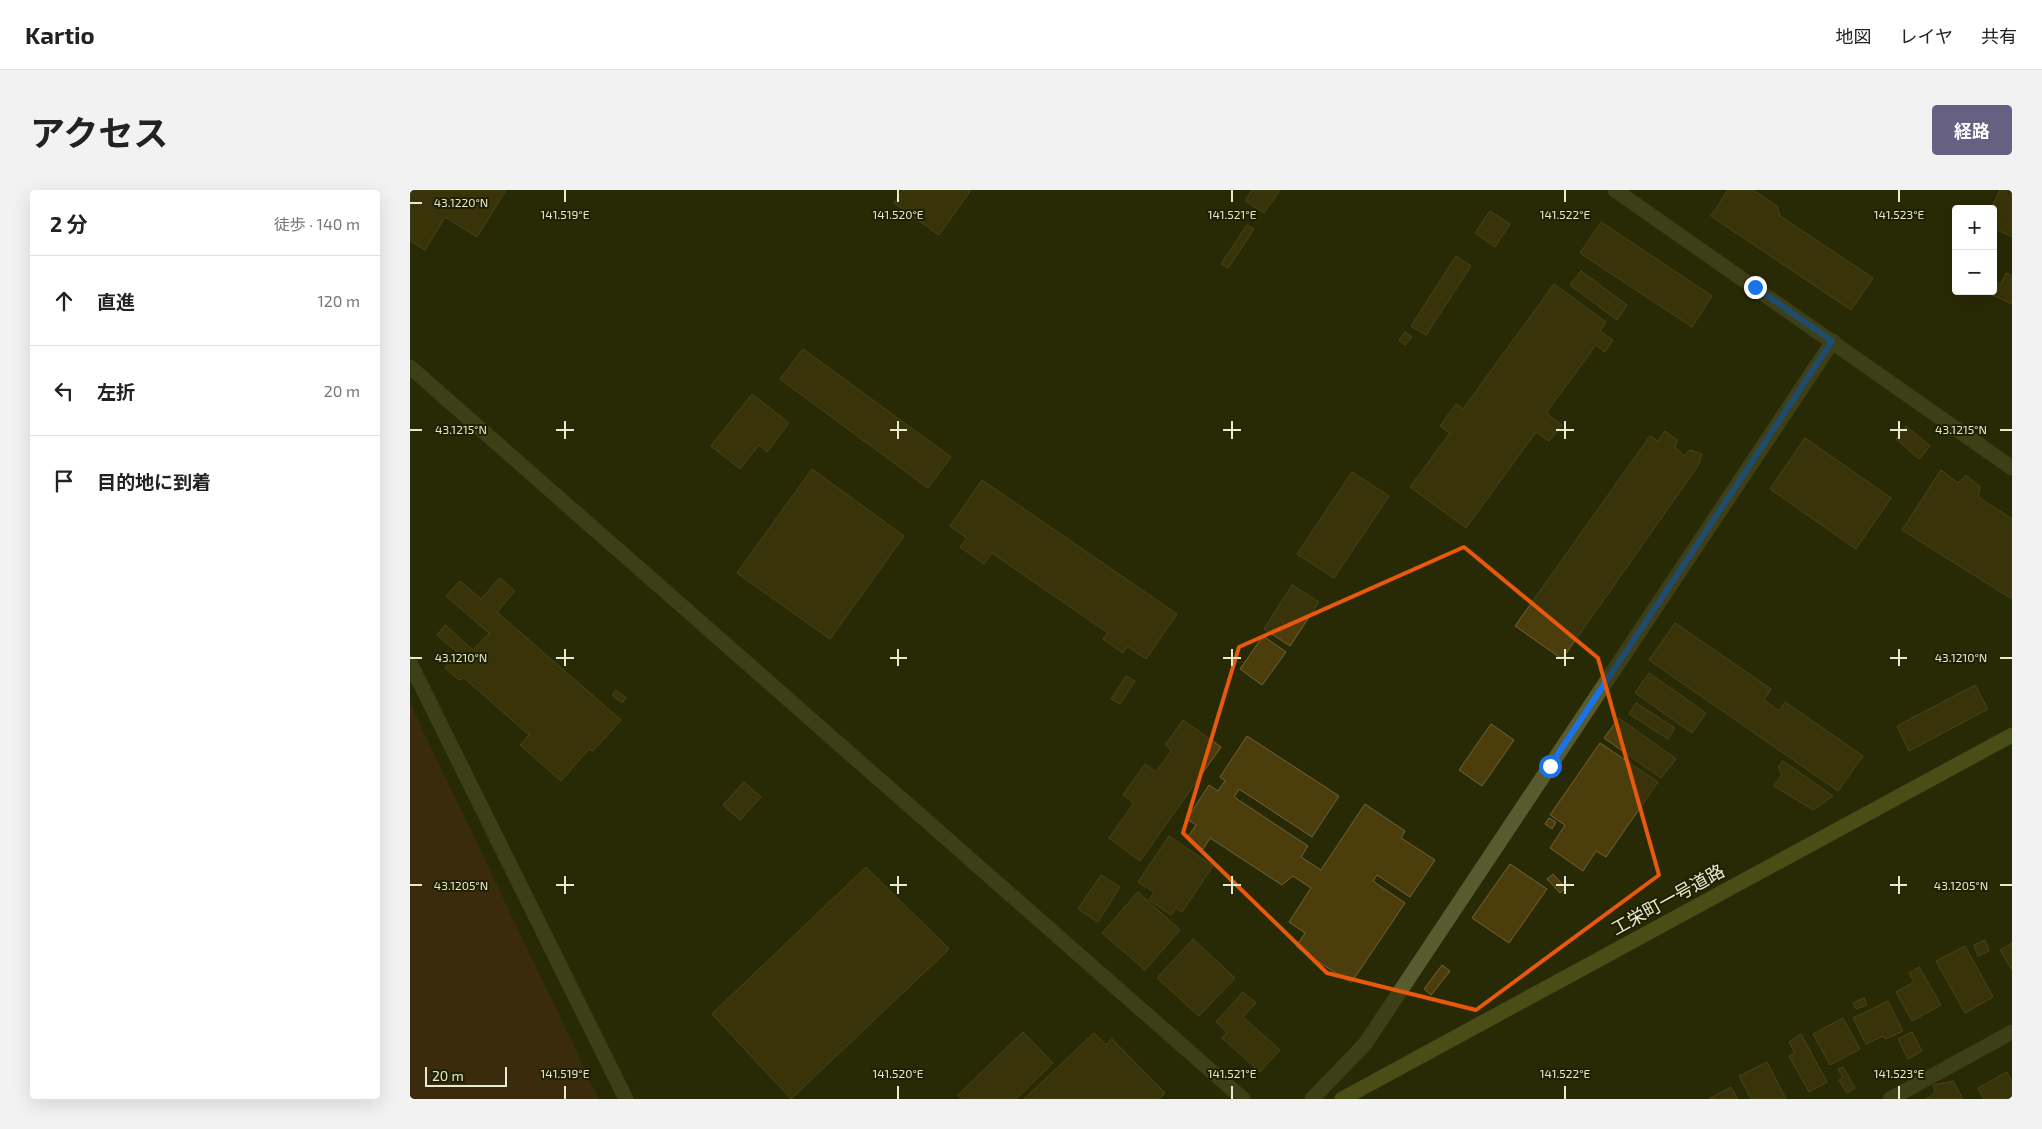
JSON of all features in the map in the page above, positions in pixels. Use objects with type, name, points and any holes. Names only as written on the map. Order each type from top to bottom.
[{"type":"street","points":[[1615,190],[2012,468]]},
{"type":"street","points":[[1312,1099],[1365,1044],[1832,341]]},
{"type":"street","points":[[410,367],[1243,1099]]},
{"type":"street","points":[[410,663],[626,1099]]},
{"type":"street","name":"工栄町一号道路","points":[[1342,1099],[2012,735]]},
{"type":"street","points":[[1890,1099],[2012,1032]]},
{"type":"highlighted area","points":[[1464,547],[1598,658],[1659,875],[1476,1010],[1327,973],[1183,833],[1239,647]]},
{"type":"shaded area","points":[[410,703],[599,1099],[410,1099]]},
{"type":"building","points":[[410,190],[506,190],[477,237],[445,217],[425,250],[410,241]]},
{"type":"building","points":[[903,190],[971,190],[939,235],[894,203]]},
{"type":"building","points":[[1252,190],[1280,190],[1264,213],[1245,201]]},
{"type":"building","points":[[1728,190],[1753,190],[1777,206],[1780,216],[1873,278],[1851,310],[1711,216]]},
{"type":"building","points":[[2000,190],[2012,190],[2012,237],[1997,230],[1997,205],[1993,205]]},
{"type":"building","points":[[1490,211],[1510,224],[1495,247],[1475,233]]},
{"type":"building","points":[[1601,222],[1712,296],[1692,327],[1580,253]]},
{"type":"building","points":[[1247,225],[1254,229],[1228,268],[1221,264]]},
{"type":"building","points":[[1456,256],[1471,266],[1426,335],[1411,326]]},
{"type":"building","points":[[1581,271],[1627,305],[1617,320],[1570,285]]},
{"type":"building","points":[[2006,273],[2012,276],[2012,304],[1993,295],[1997,295],[1997,282],[2001,284]]},
{"type":"building","points":[[1554,284],[1606,322],[1600,331],[1613,340],[1605,352],[1596,345],[1546,413],[1562,425],[1549,441],[1536,432],[1466,528],[1410,487],[1450,433],[1440,426],[1456,404],[1463,409]]},
{"type":"building","points":[[1405,332],[1412,337],[1405,345],[1399,340]]},
{"type":"building","points":[[803,349],[951,457],[928,488],[780,379]]},
{"type":"building","points":[[752,394],[789,423],[767,452],[759,445],[740,469],[711,446]]},
{"type":"building","points":[[1906,426],[1930,446],[1919,459],[1896,439]]},
{"type":"building","points":[[1665,431],[1677,440],[1675,447],[1684,456],[1690,450],[1702,454],[1698,466],[1562,659],[1515,626],[1650,436],[1658,441]]},
{"type":"building","points":[[1805,438],[1891,498],[1856,549],[1770,489]]},
{"type":"building","points":[[812,469],[904,536],[830,639],[737,573]]},
{"type":"building","points":[[1941,470],[1958,483],[1966,475],[1980,487],[1978,497],[2012,519],[2012,599],[1902,530]]},
{"type":"building","points":[[1352,472],[1389,496],[1334,578],[1297,554]]},
{"type":"building","points":[[982,480],[1177,614],[1146,659],[1127,646],[1123,653],[1103,639],[1108,633],[992,553],[984,564],[960,547],[967,538],[950,526]]},
{"type":"building","points":[[500,578],[515,591],[497,612],[621,720],[593,751],[589,749],[561,781],[520,745],[529,735],[464,678],[459,680],[445,668],[458,653],[437,635],[445,625],[473,650],[489,633],[446,596],[460,581],[481,599]]},
{"type":"building","points":[[1292,585],[1319,602],[1290,646],[1264,629]]},
{"type":"building","points":[[1675,623],[1771,689],[1764,700],[1779,711],[1785,702],[1863,756],[1838,791],[1649,660]]},
{"type":"building","points":[[1263,636],[1286,652],[1262,685],[1240,669]]},
{"type":"building","points":[[1649,673],[1706,713],[1692,733],[1635,693]]},
{"type":"building","points":[[1126,676],[1135,681],[1120,704],[1111,699]]},
{"type":"building","points":[[1975,685],[1988,709],[1909,751],[1897,726]]},
{"type":"building","points":[[616,690],[626,698],[622,703],[612,695]]},
{"type":"building","points":[[1636,703],[1675,728],[1668,739],[1629,714]]},
{"type":"building","points":[[1619,718],[1676,759],[1661,778],[1604,738]]},
{"type":"building","points":[[1183,720],[1221,747],[1140,861],[1109,838],[1134,803],[1123,795],[1145,764],[1156,772],[1172,750],[1165,745]]},
{"type":"building","points":[[1491,724],[1514,740],[1482,786],[1459,770]]},
{"type":"building","points":[[1247,736],[1339,796],[1312,837],[1239,789],[1234,797],[1308,846],[1301,857],[1321,870],[1365,804],[1405,831],[1401,838],[1435,860],[1410,897],[1377,875],[1373,881],[1405,903],[1351,983],[1296,947],[1305,933],[1289,922],[1311,888],[1293,876],[1282,885],[1210,838],[1203,849],[1187,838],[1196,825],[1187,819],[1209,785],[1218,791],[1225,781],[1220,777]]},
{"type":"building","points":[[1600,743],[1658,782],[1606,857],[1596,851],[1583,871],[1550,848],[1565,825],[1550,815]]},
{"type":"building","points":[[1783,761],[1833,796],[1813,810],[1774,786],[1782,774],[1778,767]]},
{"type":"building","points":[[744,782],[761,797],[740,820],[723,805]]},
{"type":"building","points":[[1549,818],[1556,822],[1552,829],[1545,824]]},
{"type":"building","points":[[1169,836],[1213,866],[1182,912],[1176,908],[1171,915],[1149,900],[1154,892],[1138,882]]},
{"type":"building","points":[[1510,864],[1547,889],[1509,943],[1472,918]]},
{"type":"building","points":[[866,867],[949,949],[791,1099],[712,1014]]},
{"type":"building","points":[[1553,874],[1566,888],[1560,893],[1547,879]]},
{"type":"building","points":[[1101,875],[1120,887],[1098,922],[1078,909]]},
{"type":"building","points":[[1138,892],[1180,930],[1145,970],[1102,933]]},
{"type":"building","points":[[1193,939],[1235,978],[1199,1016],[1157,978]]},
{"type":"building","points":[[1985,940],[1989,951],[1978,956],[1974,945]]},
{"type":"building","points":[[2012,943],[2012,970],[2000,950]]},
{"type":"building","points":[[1965,946],[1993,997],[1965,1013],[1936,961]]},
{"type":"building","points":[[1442,965],[1450,971],[1431,995],[1424,989]]},
{"type":"building","points":[[1919,967],[1941,1005],[1912,1021],[1896,992],[1914,982],[1909,973]]},
{"type":"building","points":[[1243,992],[1256,1003],[1243,1017],[1280,1050],[1260,1072],[1222,1038],[1227,1032],[1216,1022]]},
{"type":"building","points":[[1864,998],[1867,1005],[1856,1009],[1853,1003]]},
{"type":"building","points":[[1888,1001],[1903,1031],[1885,1039],[1883,1036],[1866,1044],[1853,1018]]},
{"type":"building","points":[[1843,1018],[1860,1049],[1830,1065],[1813,1034]]},
{"type":"building","points":[[1023,1032],[1053,1063],[1016,1099],[962,1099],[958,1095]]},
{"type":"building","points":[[1912,1032],[1922,1051],[1908,1059],[1898,1039]]},
{"type":"building","points":[[1094,1033],[1106,1045],[1112,1039],[1165,1093],[1159,1099],[1024,1099]]},
{"type":"building","points":[[1801,1034],[1827,1082],[1809,1092],[1789,1056],[1795,1053],[1789,1042]]},
{"type":"building","points":[[1767,1062],[1786,1099],[1751,1099],[1739,1076]]},
{"type":"building","points":[[1843,1067],[1855,1088],[1847,1093],[1839,1080],[1843,1077],[1838,1069]]},
{"type":"building","points":[[2007,1072],[2012,1082],[2012,1099],[1984,1099],[1978,1088]]},
{"type":"building","points":[[1953,1081],[1963,1099],[1926,1099],[1935,1093],[1933,1085]]},
{"type":"building","points":[[1731,1087],[1738,1099],[1709,1099]]},
{"type":"route","points":[[1550,766],[1832,341],[1755,287]]}]
